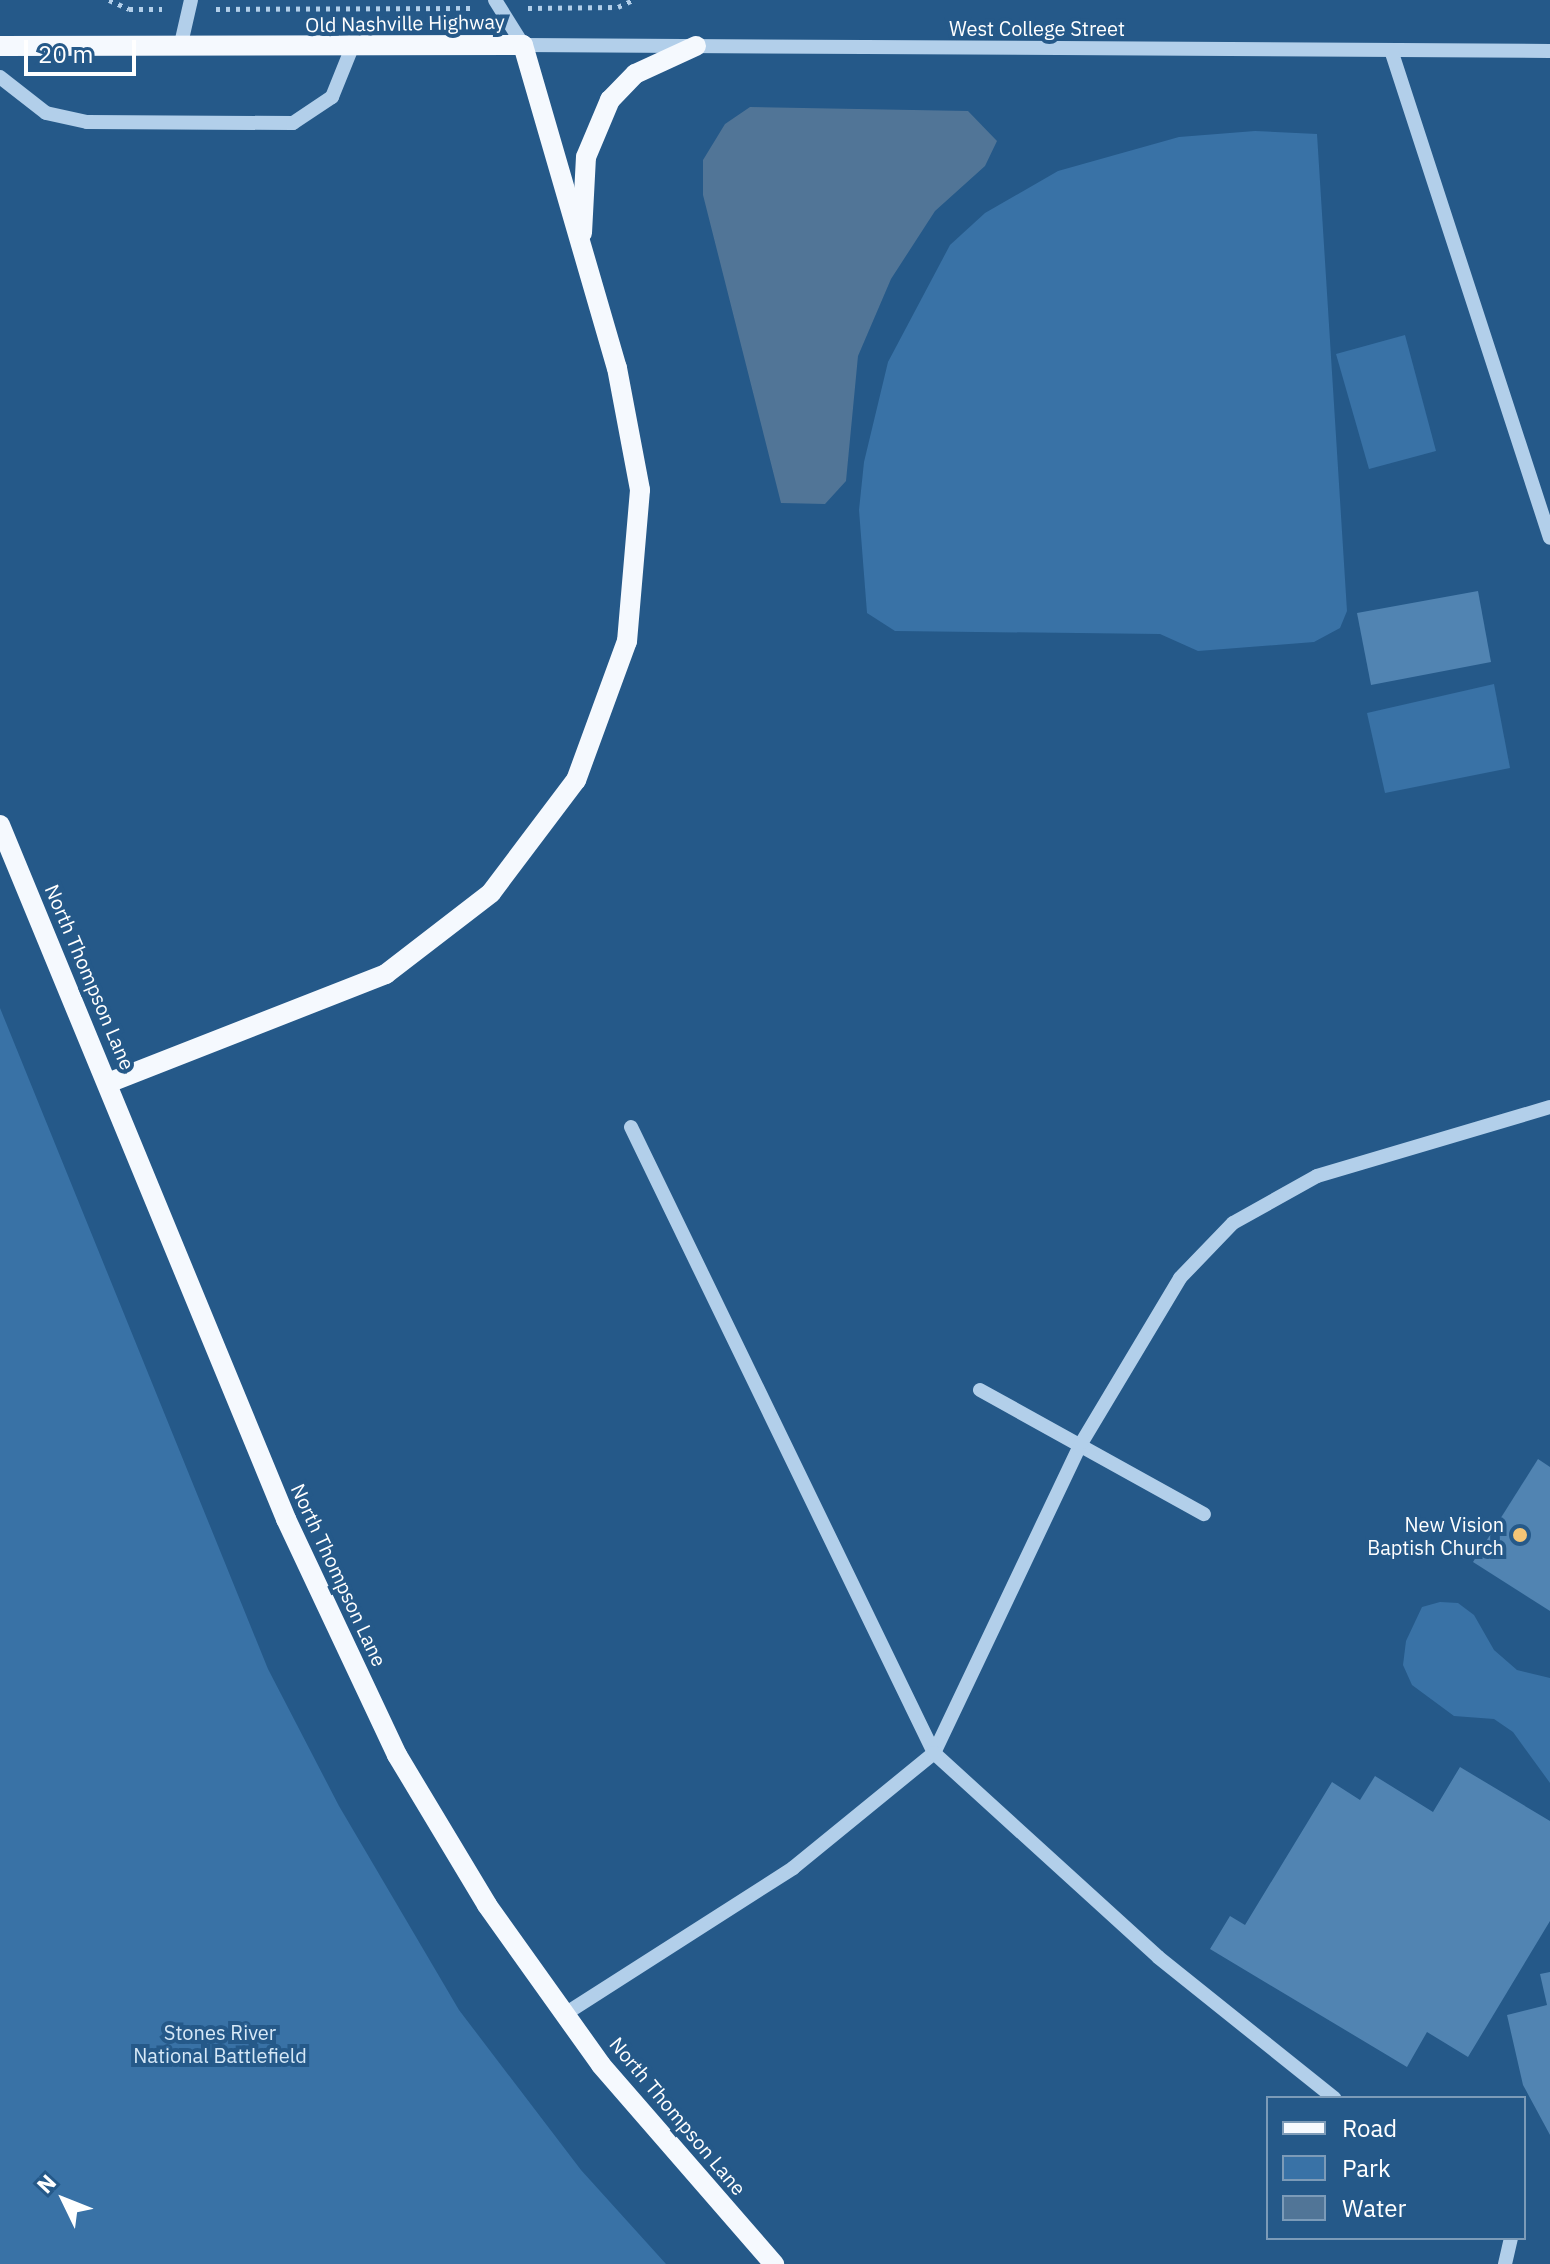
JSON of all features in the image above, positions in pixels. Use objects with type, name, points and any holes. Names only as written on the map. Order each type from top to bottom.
[{"type":"main road","name":"Old Nashville Highway","points":[[0,46],[351,50],[523,45]]},
{"type":"main road","points":[[108,1083],[386,974],[491,893],[576,780],[627,641],[640,490],[617,368],[523,45]]},
{"type":"main road","points":[[582,253],[586,157],[610,100],[635,74],[696,46]]},
{"type":"main road","name":"North Thompson Lane","points":[[0,825],[286,1519],[397,1755],[487,1905],[565,2014],[774,2264]]},
{"type":"street","points":[[498,4],[523,45]]},
{"type":"street","points":[[180,48],[188,5]]},
{"type":"street","name":"West College Street","points":[[523,45],[1550,51]]},
{"type":"street","points":[[0,77],[46,113],[87,122],[293,123],[332,97],[351,50]]},
{"type":"street","points":[[1391,50],[1550,538]]},
{"type":"street","points":[[565,2014],[793,1868],[934,1753],[1082,1442],[1180,1278],[1233,1223],[1348,1162],[1550,1107]]},
{"type":"street","points":[[631,1127],[934,1753],[1158,1957],[1332,2096]]},
{"type":"street","points":[[980,1390],[1082,1442],[1204,1514]]},
{"type":"street","points":[[1505,2264],[1511,2240]]},
{"type":"path","points":[[109,0],[129,9],[188,5],[498,4],[618,7],[633,0]]},
{"type":"green space","points":[[1255,131],[1317,134],[1347,611],[1340,628],[1314,642],[1198,651],[1160,634],[895,631],[867,613],[859,510],[864,462],[888,362],[950,245],[985,213],[1058,171],[1179,137]]},
{"type":"green space","points":[[1405,335],[1436,451],[1369,469],[1336,354]]},
{"type":"green space","points":[[1494,684],[1510,768],[1385,793],[1367,713]]},
{"type":"green space","name":"Stones River National Battlefield","points":[[0,1008],[268,1669],[339,1806],[459,2010],[581,2170],[666,2264],[0,2264]]},
{"type":"green space","points":[[1440,1602],[1458,1603],[1474,1615],[1494,1650],[1517,1670],[1550,1678],[1550,1783],[1513,1732],[1494,1719],[1454,1716],[1412,1685],[1403,1665],[1406,1641],[1422,1607]]},
{"type":"water","points":[[750,107],[968,111],[997,141],[985,166],[935,211],[891,279],[858,356],[846,481],[825,504],[781,503],[703,195],[703,160],[725,124]]},
{"type":"building","points":[[1478,591],[1491,662],[1371,685],[1357,613]]},
{"type":"building","name":"New Vision Baptish Church","points":[[1538,1459],[1550,1467],[1550,1611],[1473,1562]]},
{"type":"building","points":[[1460,1767],[1550,1821],[1550,1921],[1468,2057],[1427,2032],[1407,2067],[1210,1949],[1230,1916],[1245,1925],[1332,1782],[1360,1800],[1375,1776],[1433,1812]]},
{"type":"building","points":[[1550,1972],[1550,2135],[1523,2085],[1507,2015],[1547,2005],[1540,1974]]},
{"type":"place","name":"New Vision Baptish Church","points":[[1520,1535]]}]
